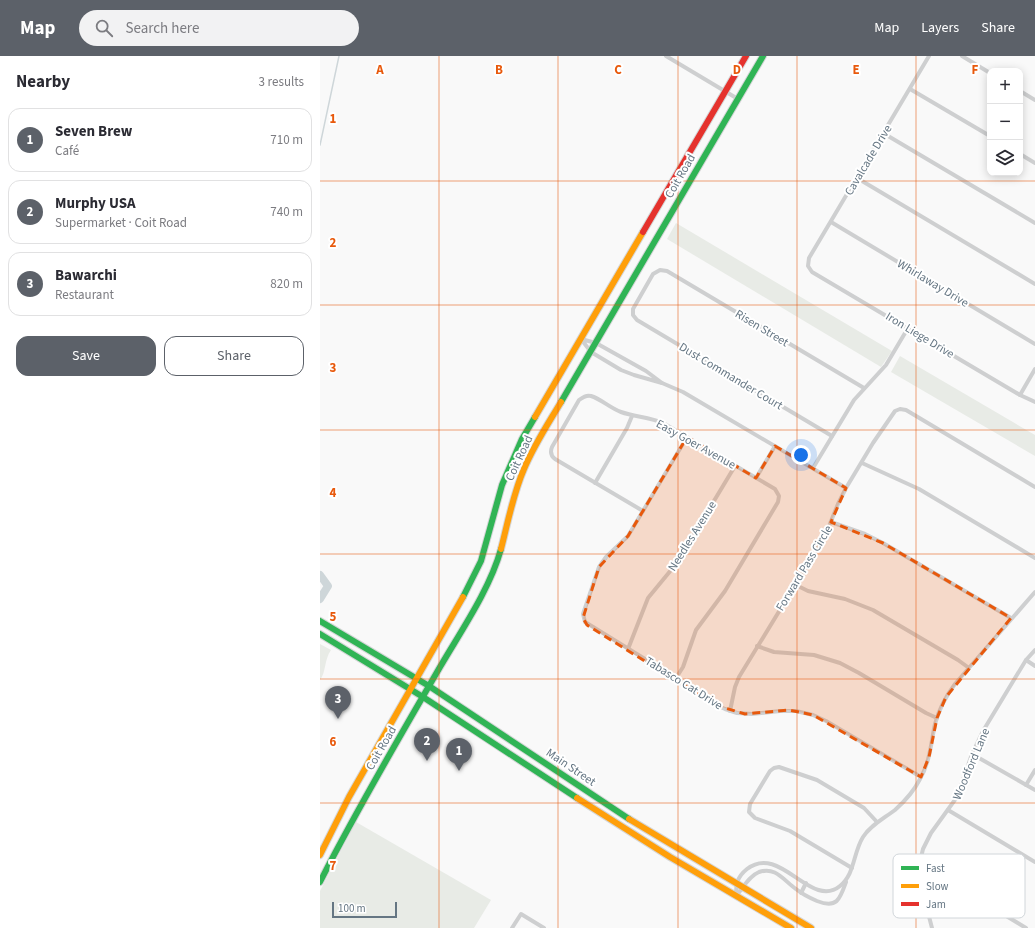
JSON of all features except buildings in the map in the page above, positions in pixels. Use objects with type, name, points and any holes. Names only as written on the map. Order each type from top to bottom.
[{"type":"main road","name":"Coit Road","points":[[320,855],[361,777],[461,600],[481,561],[502,485],[517,451],[746,56]]},
{"type":"main road","name":"Coit Road","points":[[320,882],[344,834],[474,608],[496,566],[510,511],[524,469],[537,443],[763,56]]},
{"type":"main road","name":"Main Street","points":[[320,621],[429,686],[632,821],[811,928]]},
{"type":"main road","name":"Main Street","points":[[320,634],[423,697],[627,830],[791,928]]},
{"type":"main road","points":[[527,766],[533,755]]},
{"type":"main road","points":[[361,777],[373,783]]},
{"type":"main road","points":[[627,830],[632,821]]},
{"type":"street","points":[[666,56],[738,99]]},
{"type":"street","name":"Cavalcade Drive","points":[[808,265],[809,259],[929,56]]},
{"type":"street","points":[[962,56],[987,71]]},
{"type":"street","points":[[910,89],[987,134]]},
{"type":"street","points":[[1023,93],[1035,100]]},
{"type":"street","points":[[883,133],[1035,223]]},
{"type":"street","points":[[1023,156],[1035,163]]},
{"type":"street","points":[[857,178],[1035,284]]},
{"type":"street","name":"Whirlaway Drive","points":[[831,222],[1035,344]]},
{"type":"street","name":"Iron Liege Drive","points":[[808,265],[812,272],[1020,395],[1035,402]]},
{"type":"street","name":"Dust Commander Court","points":[[660,270],[654,274],[634,308],[633,314],[637,320],[832,436]]},
{"type":"street","name":"Risen Street","points":[[660,270],[667,271],[864,388]]},
{"type":"street","points":[[813,468],[854,400],[886,365],[908,328]]},
{"type":"street","points":[[581,339],[596,343],[646,371],[662,383]]},
{"type":"street","points":[[581,339],[591,352],[627,373],[662,383],[683,392],[846,488]]},
{"type":"street","points":[[1020,395],[1035,369]]},
{"type":"street","name":"Easy Goer Avenue","points":[[595,483],[555,459],[551,453],[552,447],[576,406],[581,398],[585,396],[592,397],[616,410],[632,416],[658,421],[775,489],[779,495],[778,502],[725,591],[696,630],[683,667],[676,678]]},
{"type":"street","name":"Forward Pass Circle","points":[[730,711],[738,679],[776,614],[796,585],[825,536],[846,488],[892,414],[898,409],[906,410],[1035,487]]},
{"type":"street","points":[[632,416],[627,428],[595,483],[643,511],[687,437]]},
{"type":"street","points":[[756,478],[776,446]]},
{"type":"street","points":[[862,463],[919,489],[1035,558]]},
{"type":"street","name":"Needles Avenue","points":[[628,649],[648,598],[676,564],[735,466]]},
{"type":"street","name":"Tabasco Cat Drive","points":[[643,511],[626,538],[608,555],[599,567],[583,614],[583,620],[587,624],[676,678],[710,702],[730,711],[752,714],[789,710],[813,715],[826,721],[921,777]]},
{"type":"street","points":[[831,522],[865,534],[883,543],[1011,618]]},
{"type":"street","points":[[796,585],[808,591],[845,599],[873,610],[969,668]]},
{"type":"street","points":[[736,896],[753,876],[761,872],[769,871],[781,875],[790,885],[801,893],[824,904],[832,904],[837,901],[842,894],[846,879],[852,868],[860,843],[868,830],[902,803],[912,792],[921,777],[930,757],[937,718],[948,694],[1011,618],[1035,592]]},
{"type":"street","points":[[758,646],[774,652],[814,655],[840,663],[937,718]]},
{"type":"street","name":"Woodford Lane","points":[[922,854],[926,842],[960,792],[972,754],[983,731],[1026,660],[1035,650]]},
{"type":"street","points":[[1026,660],[1035,666]]},
{"type":"street","points":[[972,754],[1035,790]]},
{"type":"street","points":[[852,868],[790,831],[755,818],[749,812],[750,804],[770,771],[775,767],[781,767],[817,780],[861,806],[877,822]]},
{"type":"street","points":[[1026,785],[1035,770]]},
{"type":"street","points":[[948,810],[1022,854]]},
{"type":"street","points":[[1025,856],[1035,862]]},
{"type":"street","points":[[736,896],[736,883],[741,875],[755,864],[765,863],[776,865],[817,890],[827,891],[837,888],[846,879]]},
{"type":"street","points":[[801,893],[806,884]]},
{"type":"street","points":[[512,928],[521,914],[544,928]]},
{"type":"street","name":"Woodford Lane","points":[[929,918],[932,928]]},
{"type":"street","points":[[1009,918],[1026,928]]},
{"type":"highlighted area","points":[[687,437],[756,478],[775,446],[846,488],[831,522],[883,543],[1011,618],[946,697],[937,718],[929,757],[921,777],[813,715],[789,710],[745,714],[715,705],[587,625],[583,618],[599,567],[628,536]]},
{"type":"shaded area","points":[[676,223],[892,351],[881,367],[667,239]]},
{"type":"shaded area","points":[[900,356],[1035,435],[1035,456],[891,372]]},
{"type":"shaded area","points":[[320,644],[331,650],[320,680]]},
{"type":"shaded area","points":[[356,822],[491,900],[474,928],[320,928],[320,891]]},
{"type":"waterway","points":[[320,145],[339,56]]},
{"type":"waterway","points":[[320,575],[328,586],[320,599]]},
{"type":"traffic: fast","points":[[561,402],[763,56]]},
{"type":"traffic: fast","points":[[463,597],[481,561],[502,485],[522,439],[535,417]]},
{"type":"traffic: fast","points":[[320,882],[378,774],[474,610],[490,579],[501,549]]},
{"type":"traffic: fast","points":[[320,621],[429,686],[629,819]]},
{"type":"traffic: fast","points":[[320,634],[423,697],[577,798]]},
{"type":"traffic: slow","points":[[535,417],[643,232]]},
{"type":"traffic: slow","points":[[501,549],[514,498],[524,469],[561,402]]},
{"type":"traffic: slow","points":[[320,855],[349,797],[463,597]]},
{"type":"traffic: slow","points":[[577,798],[670,857],[791,928]]},
{"type":"traffic: slow","points":[[629,819],[811,928]]},
{"type":"traffic: jam","points":[[643,232],[746,56]]},
{"type":"place","name":"Bawarchi","points":[[338,719]]},
{"type":"place","name":"Murphy USA","points":[[427,761]]},
{"type":"place","name":"Seven Brew","points":[[459,771]]}]
